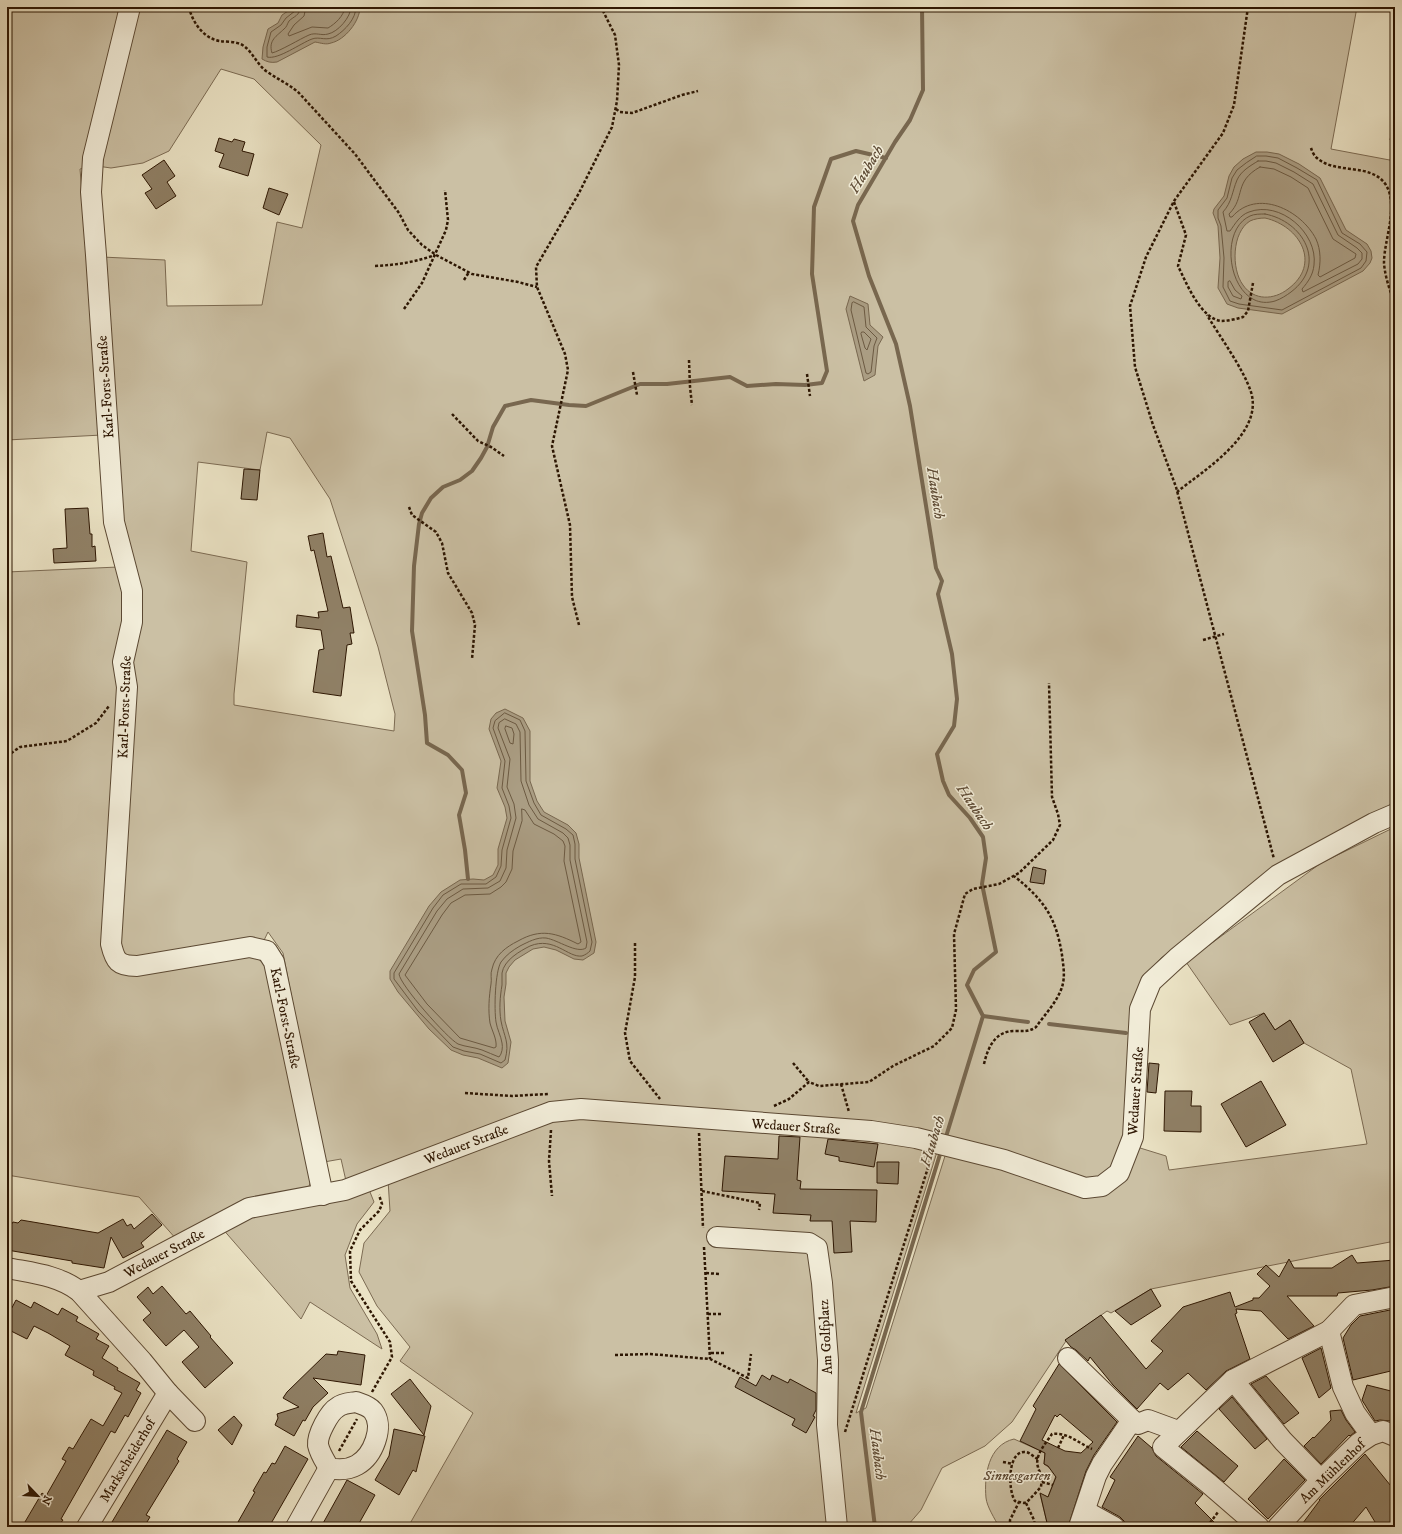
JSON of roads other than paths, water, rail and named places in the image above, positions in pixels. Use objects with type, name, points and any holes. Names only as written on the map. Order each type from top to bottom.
[{"type":"street","name":"Karl-Forst-Straße","points":[[130,7],[93,158],[90,192],[96,255],[114,522],[132,590],[132,622],[123,662],[127,687],[111,944],[114,958],[124,966],[137,966],[250,947],[267,951],[274,962],[323,1195]]},
{"type":"street","name":"Wedauer Straße","points":[[79,1291],[109,1282],[249,1208],[345,1190],[553,1103],[581,1109],[855,1130],[901,1136],[942,1144],[1004,1160],[1085,1188],[1102,1186],[1118,1173],[1133,1137],[1140,1009],[1151,982],[1177,958],[1278,875],[1374,823],[1395,814]]},
{"type":"street","name":"Am Golfplatz","points":[[717,1237],[808,1243],[817,1248],[822,1283],[828,1360],[826,1425],[837,1527]]},
{"type":"street","points":[[7,1268],[45,1275],[70,1284],[79,1291],[142,1361],[168,1393],[196,1422]]},
{"type":"street","points":[[1259,1527],[1163,1446],[1233,1380],[1329,1331],[1354,1305],[1395,1297]]},
{"type":"street","points":[[1329,1331],[1343,1387],[1355,1413],[1371,1435],[1383,1431],[1395,1436]]},
{"type":"street","points":[[1068,1358],[1132,1420],[1138,1424],[1148,1420],[1178,1432]]},
{"type":"street","points":[[1233,1380],[1283,1441],[1321,1480]]},
{"type":"street","name":"Markscheiderhof","points":[[87,1527],[168,1393]]},
{"type":"street","points":[[1114,1527],[1082,1519],[1096,1476],[1108,1455],[1132,1420]]},
{"type":"street","name":"Am Mühlenhof","points":[[1278,1527],[1321,1480],[1359,1443],[1371,1435]]},
{"type":"street","points":[[296,1527],[329,1468]]},
{"type":"water","points":[[294,7],[360,7],[355,24],[346,34],[336,41],[327,44],[315,42],[277,62],[269,62],[262,59],[263,47],[268,29],[278,23],[282,15]]},
{"type":"water","points":[[1395,114],[1395,141],[1390,140]]},
{"type":"water","points":[[1256,152],[1279,154],[1299,164],[1320,178],[1346,230],[1367,244],[1371,251],[1372,258],[1370,263],[1363,271],[1282,314],[1238,308],[1227,304],[1218,288],[1220,258],[1218,226],[1213,213],[1214,209],[1224,196],[1229,176],[1234,167],[1243,159]],"holes":[[[1265,218],[1277,222],[1297,237],[1305,258],[1304,268],[1298,279],[1282,293],[1271,297],[1258,296],[1248,290],[1239,278],[1235,261],[1237,242],[1244,226],[1250,221]]]},
{"type":"water","points":[[850,296],[868,304],[870,325],[883,337],[878,346],[875,375],[864,381],[846,309]]},
{"type":"water","points":[[505,709],[523,718],[530,731],[530,781],[537,801],[544,812],[568,825],[576,833],[579,844],[579,858],[596,942],[594,953],[583,960],[574,959],[556,950],[544,947],[533,949],[515,960],[509,967],[506,973],[504,997],[505,1021],[511,1042],[508,1063],[502,1068],[478,1058],[463,1055],[451,1050],[429,1029],[398,992],[390,979],[390,971],[429,906],[441,892],[460,880],[484,880],[493,875],[498,865],[498,849],[507,818],[505,807],[497,788],[501,761],[489,729],[491,719],[496,713]]},
{"type":"waterway","name":"Haubach","points":[[922,7],[923,90],[910,120],[895,142],[858,205],[853,221],[869,276],[896,344],[910,406],[936,568],[942,581],[938,594],[952,654],[957,699],[954,726],[937,754],[943,781],[949,795],[970,818],[983,837],[986,858],[982,884],[996,952],[974,970],[967,985],[983,1016],[945,1140]]},
{"type":"waterway","points":[[468,879],[459,815],[466,793],[462,770],[448,755],[427,743],[425,715],[412,631],[414,566],[419,524],[422,513],[431,498],[443,487],[460,480],[472,471],[487,447],[493,427],[505,406],[531,400],[586,406],[640,384],[667,384],[730,377],[747,386],[776,384],[805,385],[822,383],[827,371],[812,274],[814,207],[831,159],[856,151],[886,158]]},
{"type":"waterway","points":[[983,1016],[1028,1022]]},
{"type":"waterway","points":[[1049,1024],[1126,1033]]},
{"type":"waterway","name":"Haubach","points":[[875,1527],[861,1412],[941,1151]]},
{"type":"park label","name":"Sinnesgarten","points":[[1017,1475]]}]
